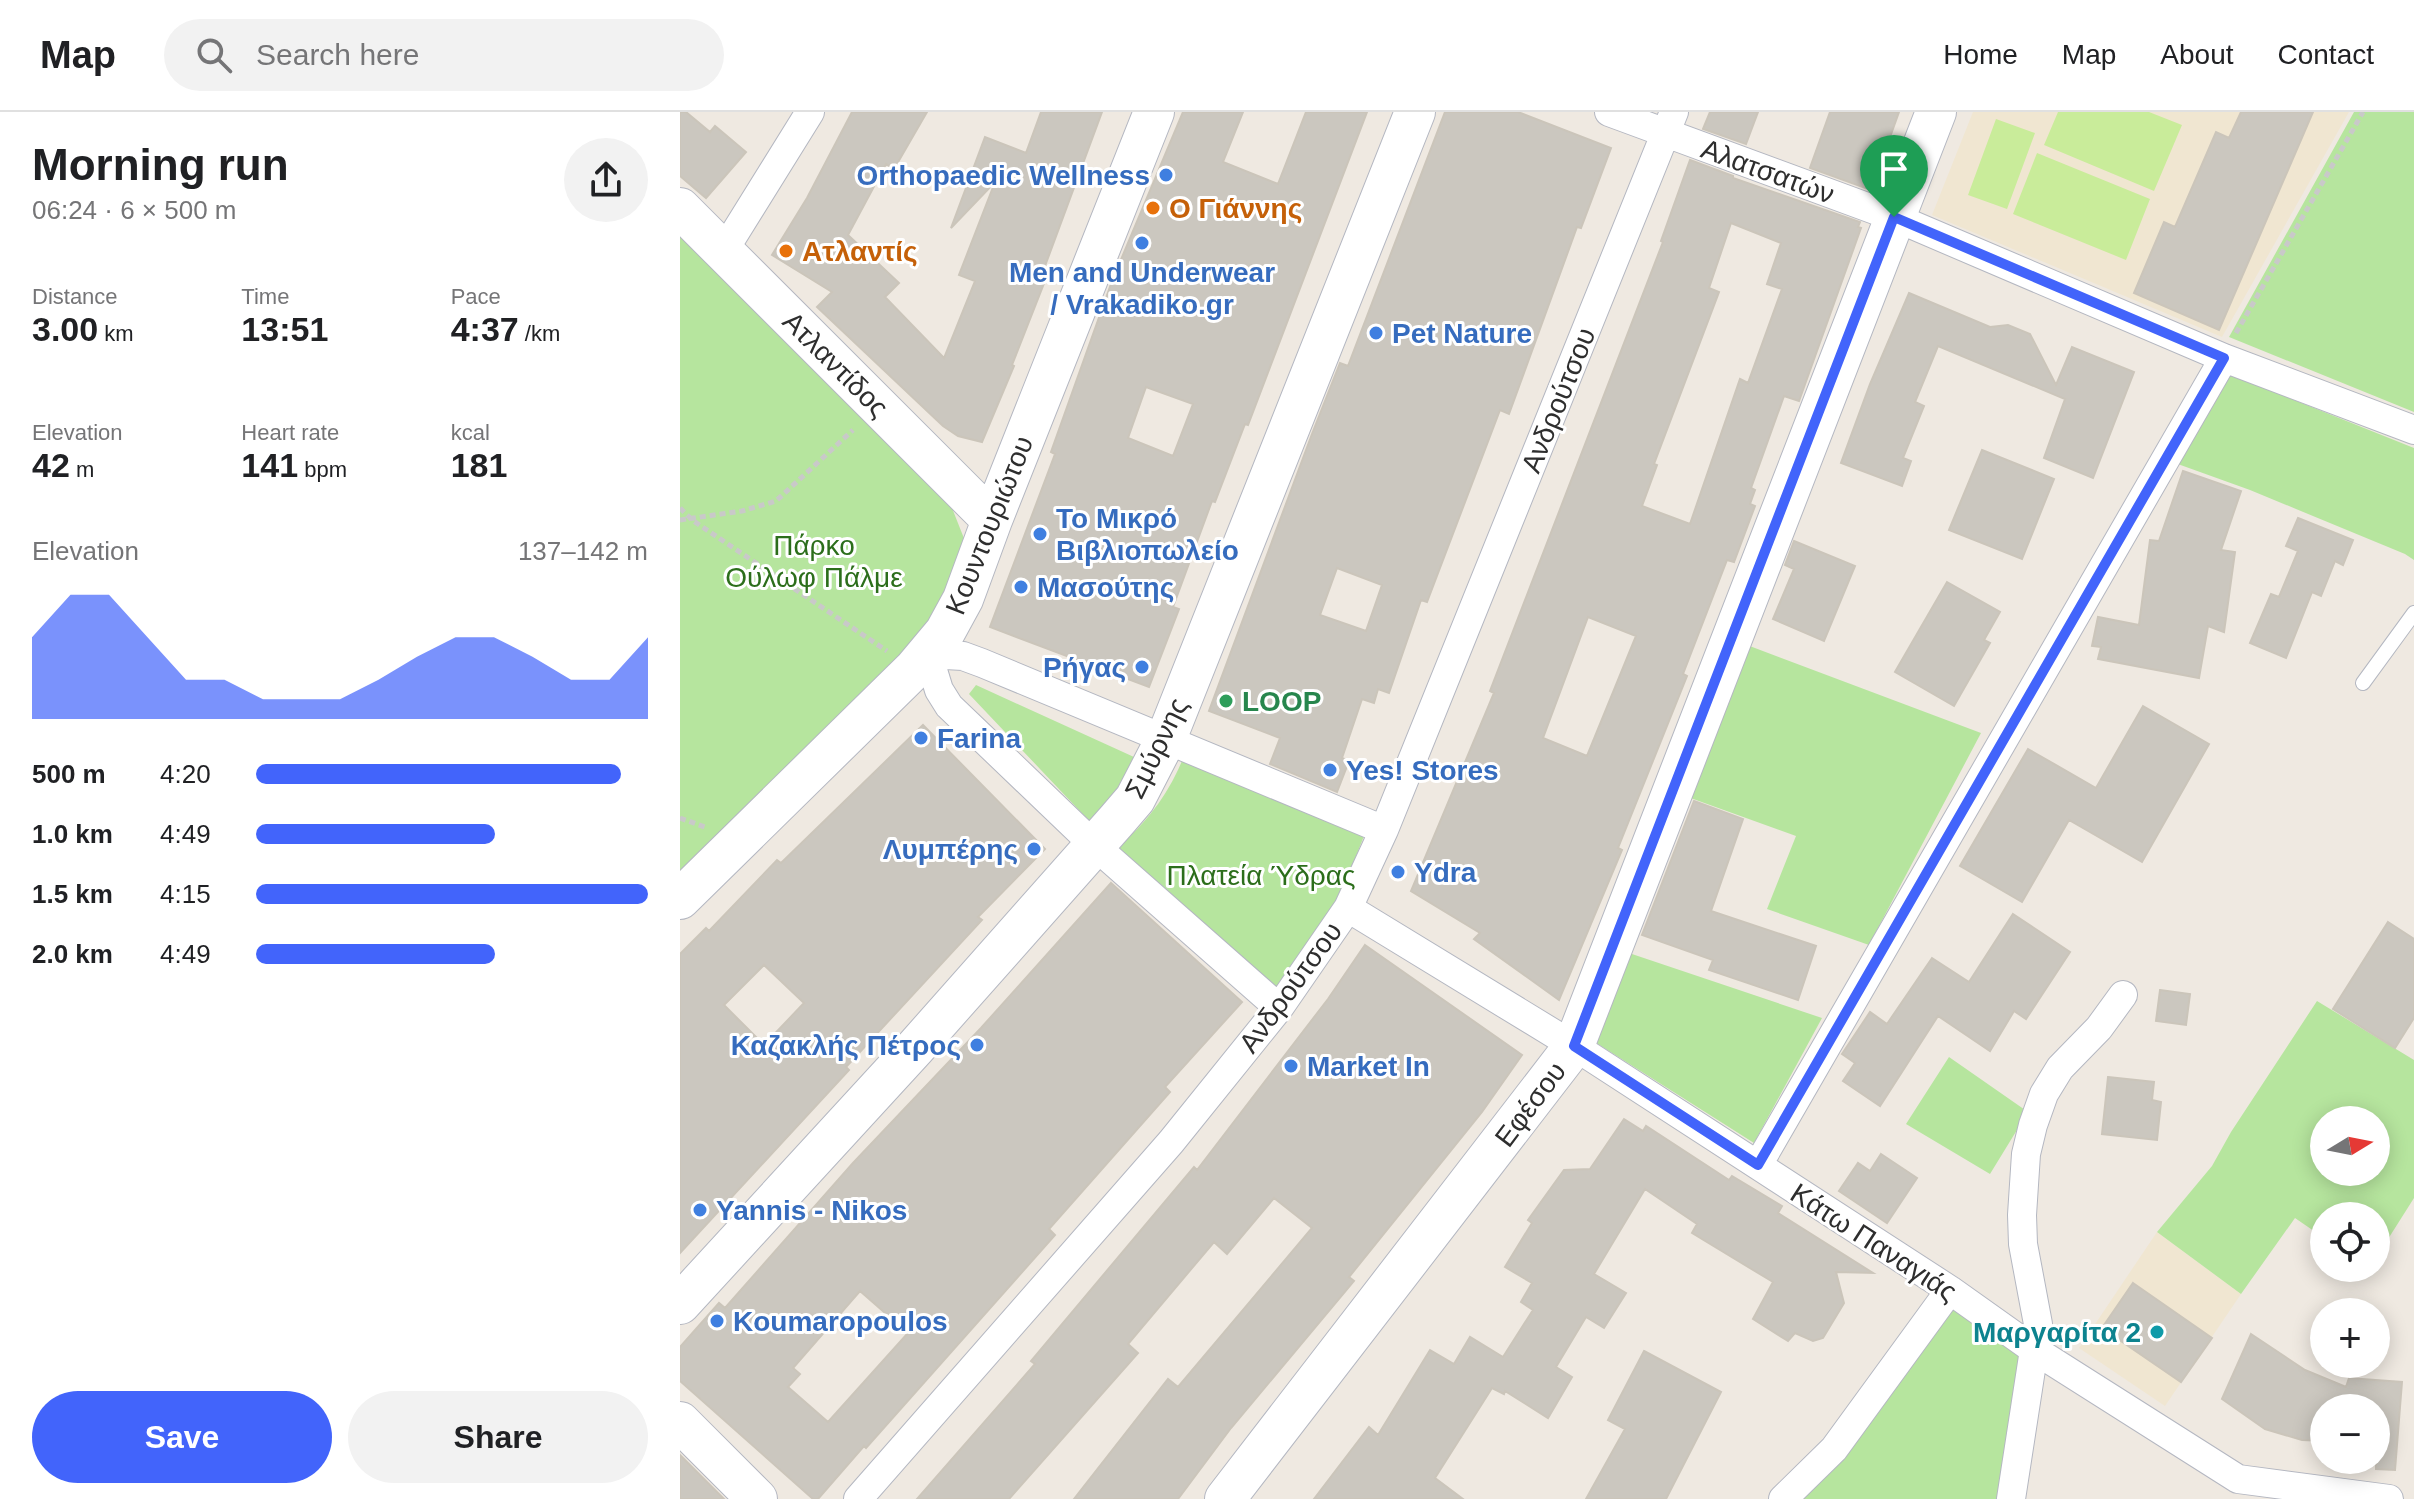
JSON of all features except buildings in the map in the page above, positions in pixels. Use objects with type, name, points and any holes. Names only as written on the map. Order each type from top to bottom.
[{"type":"main road","name":"Κουντουριώτου","points":[[680,899],[921,662],[945,632],[963,599],[1154,112]]},
{"type":"main road","name":"Σμύρνης","points":[[680,1304],[915,1048],[1135,799],[1166,739],[1415,112]]},
{"type":"main road","name":"Εφέσου","points":[[1225,1499],[1574,1046],[1936,112]]},
{"type":"main road","name":"Ατλαντίδος","points":[[680,208],[992,520]]},
{"type":"main road","points":[[680,1422],[757,1499]]},
{"type":"street","points":[[723,252],[810,112]]},
{"type":"street","name":"Αλατσατών","points":[[1609,112],[1670,122],[2224,358],[2414,430]]},
{"type":"street","name":"Ανδρούτσου","points":[[858,1499],[1171,1142],[1279,1008],[1348,908],[1384,830],[1670,122]]},
{"type":"street","points":[[1758,1165],[2224,358]]},
{"type":"street","points":[[1279,1008],[1094,845],[949,706],[921,662],[963,656],[1384,830]]},
{"type":"street","name":"Κάτω Παναγιάς","points":[[1348,908],[1574,1046],[1950,1290],[2238,1489]]},
{"type":"street","points":[[2011,1499],[2038,1324],[2023,1244],[2026,1154],[2044,1094],[2060,1068],[2099,1028],[2123,995]]},
{"type":"street","points":[[1783,1499],[1834,1449],[1950,1290]]},
{"type":"street","points":[[2238,1489],[2389,1499]]},
{"type":"lane","points":[[2363,683],[2414,613]]},
{"type":"path","points":[[2224,358],[2363,112]]},
{"type":"path","points":[[680,520],[742,511],[776,501],[879,407]]},
{"type":"path","points":[[680,508],[692,520],[921,662]]},
{"type":"shaded area","points":[[1973,112],[2349,112],[2222,337],[1932,215]]},
{"type":"shaded area","points":[[2157,1232],[2241,1294],[2165,1406],[2079,1348]]},
{"type":"green space","points":[[2058,112],[2149,112],[2182,125],[2154,191],[2044,145]]},
{"type":"green space","points":[[2354,112],[2414,112],[2414,412],[2229,337]]},
{"type":"green space","points":[[1996,119],[2035,133],[2007,209],[1968,195]]},
{"type":"green space","points":[[2037,153],[2150,199],[2126,260],[2013,214]]},
{"type":"green space","name":"Πάρκο Ούλωφ Πάλμε","points":[[680,232],[952,508],[967,546],[928,639],[680,878]]},
{"type":"green space","points":[[2229,374],[2414,448],[2414,560],[2250,490],[2175,463]]},
{"type":"green space","points":[[1747,645],[1981,733],[1869,945],[1767,909],[1796,836],[1685,796]]},
{"type":"green space","points":[[976,685],[1134,757],[1109,804],[1093,825],[969,694]]},
{"type":"green space","name":"Πλατεία Ύδρας","points":[[1184,756],[1364,836],[1343,889],[1322,929],[1275,992],[1117,849],[1156,807]]},
{"type":"green space","points":[[1626,952],[1822,1018],[1754,1143],[1590,1039]]},
{"type":"green space","points":[[2317,1001],[2414,1060],[2414,1198],[2390,1236],[2390,1202],[2310,1202],[2310,1228],[2295,1218],[2241,1294],[2157,1232],[2212,1166]]},
{"type":"green space","points":[[1949,1057],[2028,1112],[1990,1174],[1906,1124]]},
{"type":"green space","points":[[1953,1301],[2024,1352],[1999,1499],[1797,1499]]},
{"type":"place","name":"Orthopaedic Wellness","points":[[1166,175]]},
{"type":"place","name":"Ο Γιάννης","points":[[1153,208]]},
{"type":"place","name":"Men and Underwear / Vrakadiko.gr","points":[[1142,243]]},
{"type":"place","name":"Ατλαντίς","points":[[786,251]]},
{"type":"place","name":"Pet Nature","points":[[1376,333]]},
{"type":"place","name":"Το Μικρό Βιβλιοπωλείο","points":[[1040,534]]},
{"type":"place","name":"Μασούτης","points":[[1021,587]]},
{"type":"place","name":"Ρήγας","points":[[1142,667]]},
{"type":"place","name":"LOOP","points":[[1226,701]]},
{"type":"place","name":"Farina","points":[[921,738]]},
{"type":"place","name":"Yes! Stores","points":[[1330,770]]},
{"type":"place","name":"Λυμπέρης","points":[[1034,849]]},
{"type":"place","name":"Ydra","points":[[1398,872]]},
{"type":"place","name":"Καζακλής Πέτρος","points":[[977,1045]]},
{"type":"place","name":"Market In","points":[[1291,1066]]},
{"type":"place","name":"Yannis - Nikos","points":[[700,1210]]},
{"type":"place","name":"Koumaropoulos","points":[[717,1321]]},
{"type":"place","name":"Μαργαρίτα 2","points":[[2157,1332]]},
{"type":"route","points":[[1894,217],[2224,358],[1758,1165],[1574,1046],[1894,217]]}]
